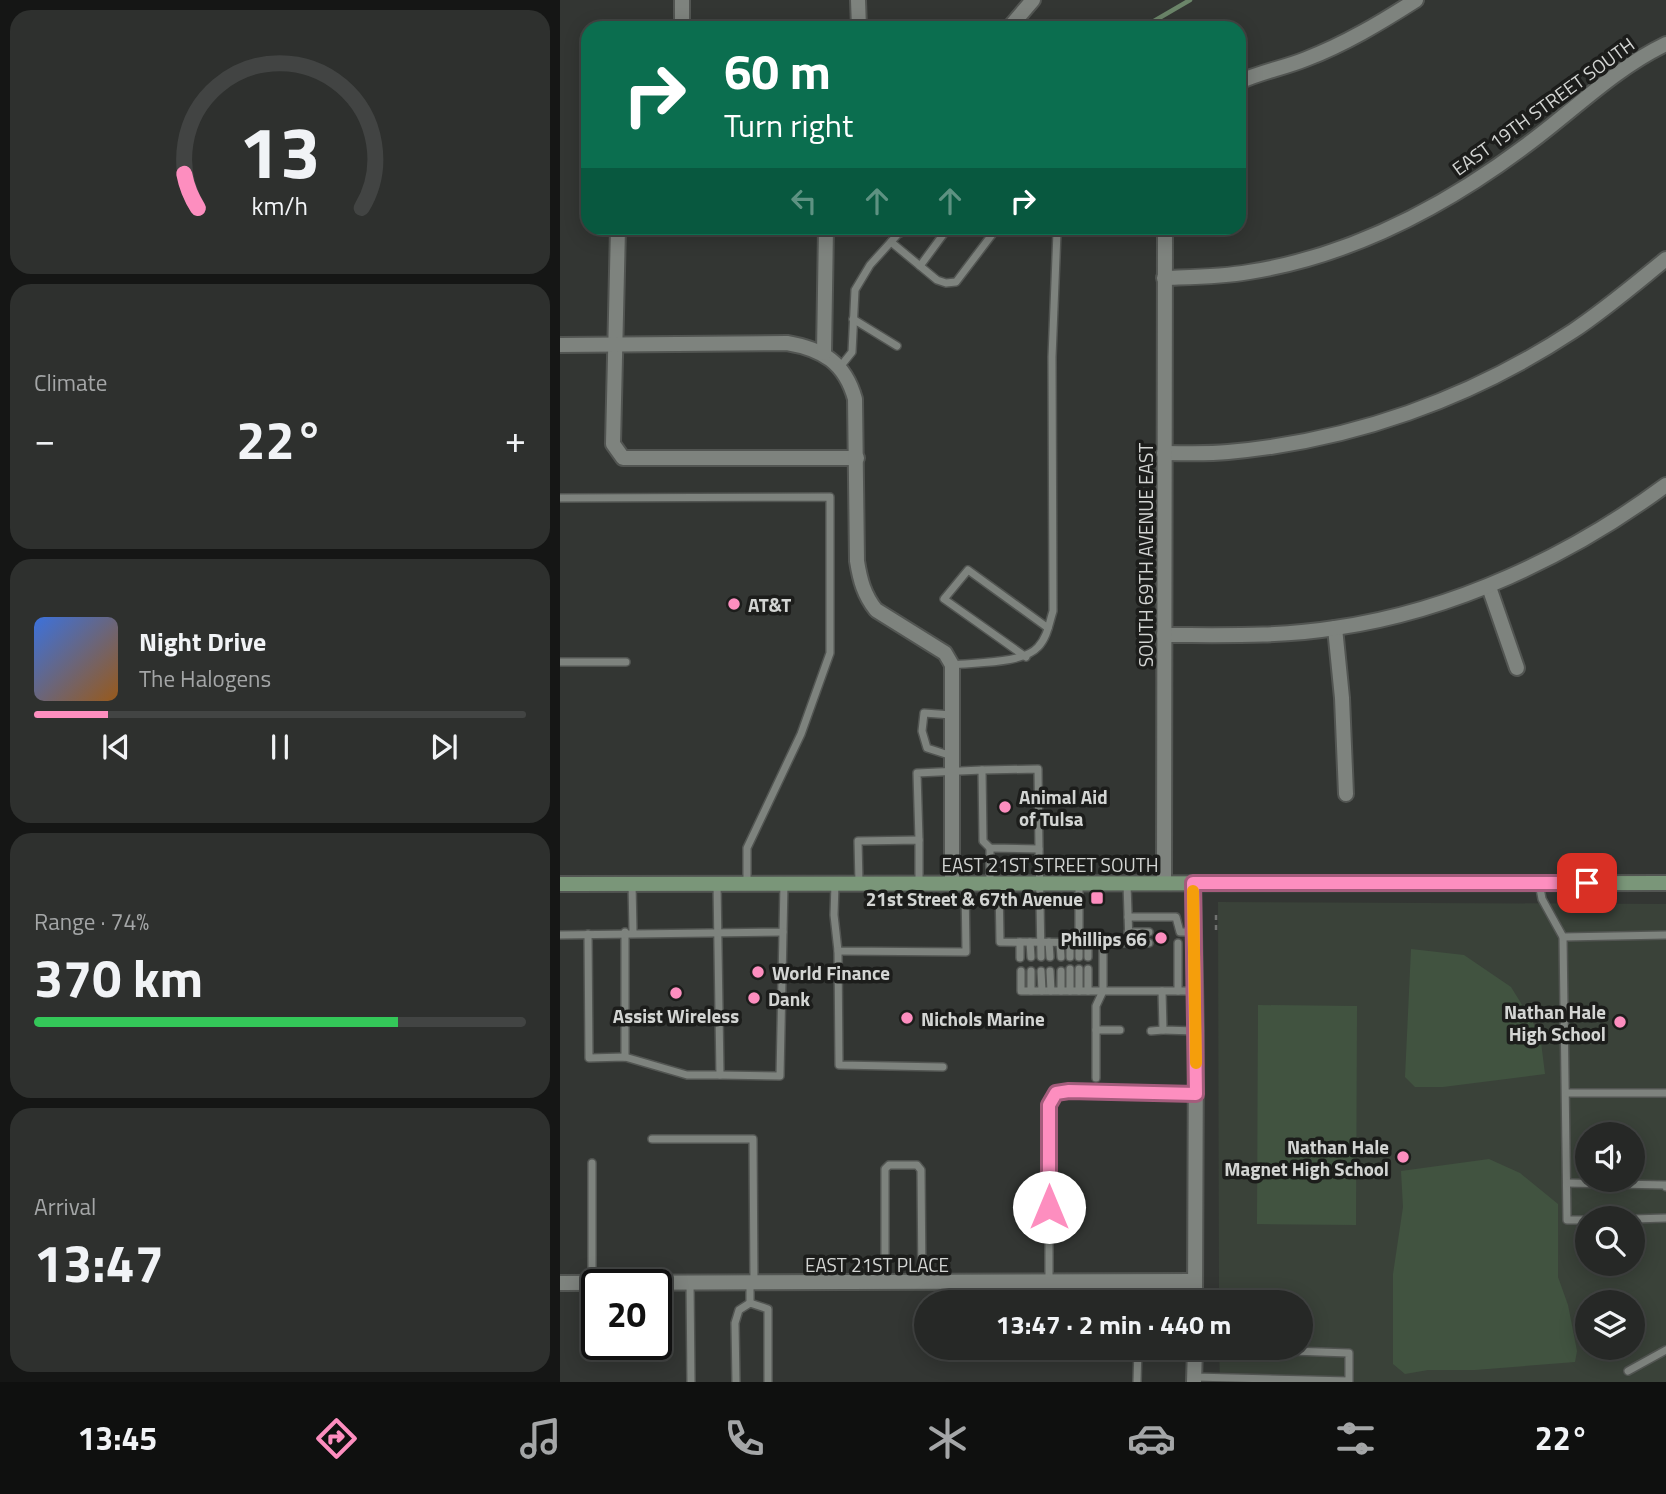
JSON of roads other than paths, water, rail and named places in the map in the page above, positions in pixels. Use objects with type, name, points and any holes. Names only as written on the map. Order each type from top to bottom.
[{"type":"main road","name":"EAST 21ST STREET SOUTH","points":[[560,884],[1666,883]]},
{"type":"street","points":[[682,0],[682,21]]},
{"type":"street","points":[[858,0],[859,21]]},
{"type":"street","points":[[1015,21],[1034,0]]},
{"type":"street","points":[[1246,80],[1340,44],[1416,0]]},
{"type":"street","name":"EAST 19TH STREET SOUTH","points":[[1164,278],[1228,275],[1270,269],[1348,245],[1421,213],[1487,174],[1589,94],[1666,44]]},
{"type":"street","points":[[618,235],[614,444],[623,458],[857,458]]},
{"type":"street","points":[[824,353],[826,235]]},
{"type":"street","name":"SOUTH 69TH AVENUE EAST","points":[[1164,883],[1165,235]]},
{"type":"street","points":[[1164,453],[1226,452],[1298,442],[1371,425],[1442,401],[1490,379],[1573,331],[1666,259]]},
{"type":"street","points":[[560,345],[788,344],[806,346],[824,353],[840,367],[856,399],[857,561],[860,581],[868,600],[889,620],[945,653],[952,665],[953,773],[959,884]]},
{"type":"street","points":[[1164,635],[1258,635],[1335,628],[1408,612],[1489,587],[1622,516],[1666,485]]},
{"type":"street","points":[[1489,587],[1517,668]]},
{"type":"street","points":[[1335,628],[1342,698],[1346,794]]},
{"type":"street","points":[[1193,883],[1182,932],[1196,991],[1195,1290]]},
{"type":"street","name":"EAST 21ST PLACE","points":[[672,1283],[1195,1281]]},
{"type":"street","name":"EAST 21ST PLACE","points":[[560,1283],[581,1283]]},
{"type":"street","points":[[1194,1380],[1195,1360]]},
{"type":"lane","points":[[840,367],[852,352],[855,290],[870,265],[897,235]]},
{"type":"lane","points":[[920,266],[942,235]]},
{"type":"lane","points":[[891,242],[937,280],[946,283],[956,282],[992,235]]},
{"type":"lane","points":[[952,665],[1027,657],[1039,647],[1048,628],[1052,611],[1052,357],[1057,235]]},
{"type":"lane","points":[[853,319],[897,346]]},
{"type":"lane","points":[[560,498],[830,497],[831,653],[801,734],[747,848],[747,884]]},
{"type":"lane","points":[[1027,657],[944,599],[968,570],[1048,628]]},
{"type":"lane","points":[[560,662],[626,662]]},
{"type":"lane","points":[[952,715],[925,713],[922,731],[927,748],[953,756]]},
{"type":"lane","points":[[919,884],[918,773],[1038,769],[1040,883],[1045,957]]},
{"type":"lane","points":[[982,770],[983,841],[990,848],[1000,942],[1149,943]]},
{"type":"lane","points":[[859,884],[858,841],[919,840]]},
{"type":"lane","points":[[990,848],[1039,849]]},
{"type":"lane","points":[[1070,957],[1074,943],[1079,883]]},
{"type":"lane","points":[[1127,883],[1129,943]]},
{"type":"lane","points":[[1539,883],[1542,900],[1563,937],[1567,1220],[1575,1220]]},
{"type":"lane","points":[[625,1057],[632,884]]},
{"type":"lane","points":[[717,884],[720,1075]]},
{"type":"lane","points":[[589,934],[589,1058],[625,1057],[687,1075],[780,1076],[784,884]]},
{"type":"lane","points":[[835,884],[839,1065],[943,1067]]},
{"type":"lane","points":[[838,951],[966,952],[959,884]]},
{"type":"lane","points":[[1128,917],[1176,917],[1182,932],[1175,943],[1178,991]]},
{"type":"lane","points":[[560,934],[783,932]]},
{"type":"lane","points":[[1128,932],[1149,932]]},
{"type":"lane","points":[[1563,937],[1666,935]]},
{"type":"lane","points":[[1020,942],[1020,958]]},
{"type":"lane","points":[[1030,942],[1031,957]]},
{"type":"lane","points":[[1060,943],[1060,957]]},
{"type":"lane","points":[[1074,943],[1079,957]]},
{"type":"lane","points":[[1087,943],[1088,957]]},
{"type":"lane","points":[[1096,1078],[1096,1006],[1103,991],[1103,943]]},
{"type":"lane","points":[[1065,991],[1070,969]]},
{"type":"lane","points":[[1079,969],[1083,991]]},
{"type":"lane","points":[[1083,991],[1088,969]]},
{"type":"lane","points":[[1021,971],[1021,991],[1196,991]]},
{"type":"lane","points":[[1031,971],[1031,991]]},
{"type":"lane","points":[[1041,971],[1046,991]]},
{"type":"lane","points":[[1046,991],[1050,971]]},
{"type":"lane","points":[[1060,971],[1065,991]]},
{"type":"lane","points":[[1162,991],[1163,1030]]},
{"type":"lane","points":[[1096,1030],[1120,1030]]},
{"type":"lane","points":[[1151,1031],[1196,1031]]},
{"type":"lane","points":[[1049,1283],[1049,1105],[1056,1093],[1196,1094]]},
{"type":"lane","points":[[1567,1093],[1666,1093]]},
{"type":"lane","points":[[652,1139],[753,1139],[750,1303]]},
{"type":"lane","points":[[592,1163],[592,1269]]},
{"type":"lane","points":[[885,1283],[885,1169],[889,1165],[920,1167],[922,1283]]},
{"type":"lane","points":[[1567,1183],[1666,1187]]},
{"type":"lane","points":[[1645,1219],[1666,1218]]},
{"type":"lane","points":[[690,1283],[691,1382]]},
{"type":"lane","points":[[1138,1283],[1138,1290]]},
{"type":"lane","points":[[736,1382],[736,1323],[739,1310],[750,1303]]},
{"type":"lane","points":[[750,1303],[768,1309],[768,1382]]},
{"type":"lane","points":[[1628,1371],[1666,1350]]},
{"type":"lane","points":[[1194,1380],[1349,1381],[1349,1353],[1313,1352]]},
{"type":"lane","points":[[1138,1360],[1138,1382]]},
{"type":"waterway","points":[[1154,21],[1190,0]]},
{"type":"place","name":"AT&T","points":[[734,604]]},
{"type":"place","name":"Animal Aid of Tulsa","points":[[1005,807]]},
{"type":"place","name":"21st Street & 67th Avenue","points":[[1097,898]]},
{"type":"place","name":"Phillips 66","points":[[1161,938]]},
{"type":"place","name":"World Finance","points":[[758,972]]},
{"type":"place","name":"Assist Wireless","points":[[676,993]]},
{"type":"place","name":"Dank","points":[[754,998]]},
{"type":"place","name":"Nichols Marine","points":[[907,1018]]},
{"type":"place","name":"Nathan Hale High School","points":[[1620,1022]]},
{"type":"place","name":"Nathan Hale Magnet High School","points":[[1403,1157]]}]
